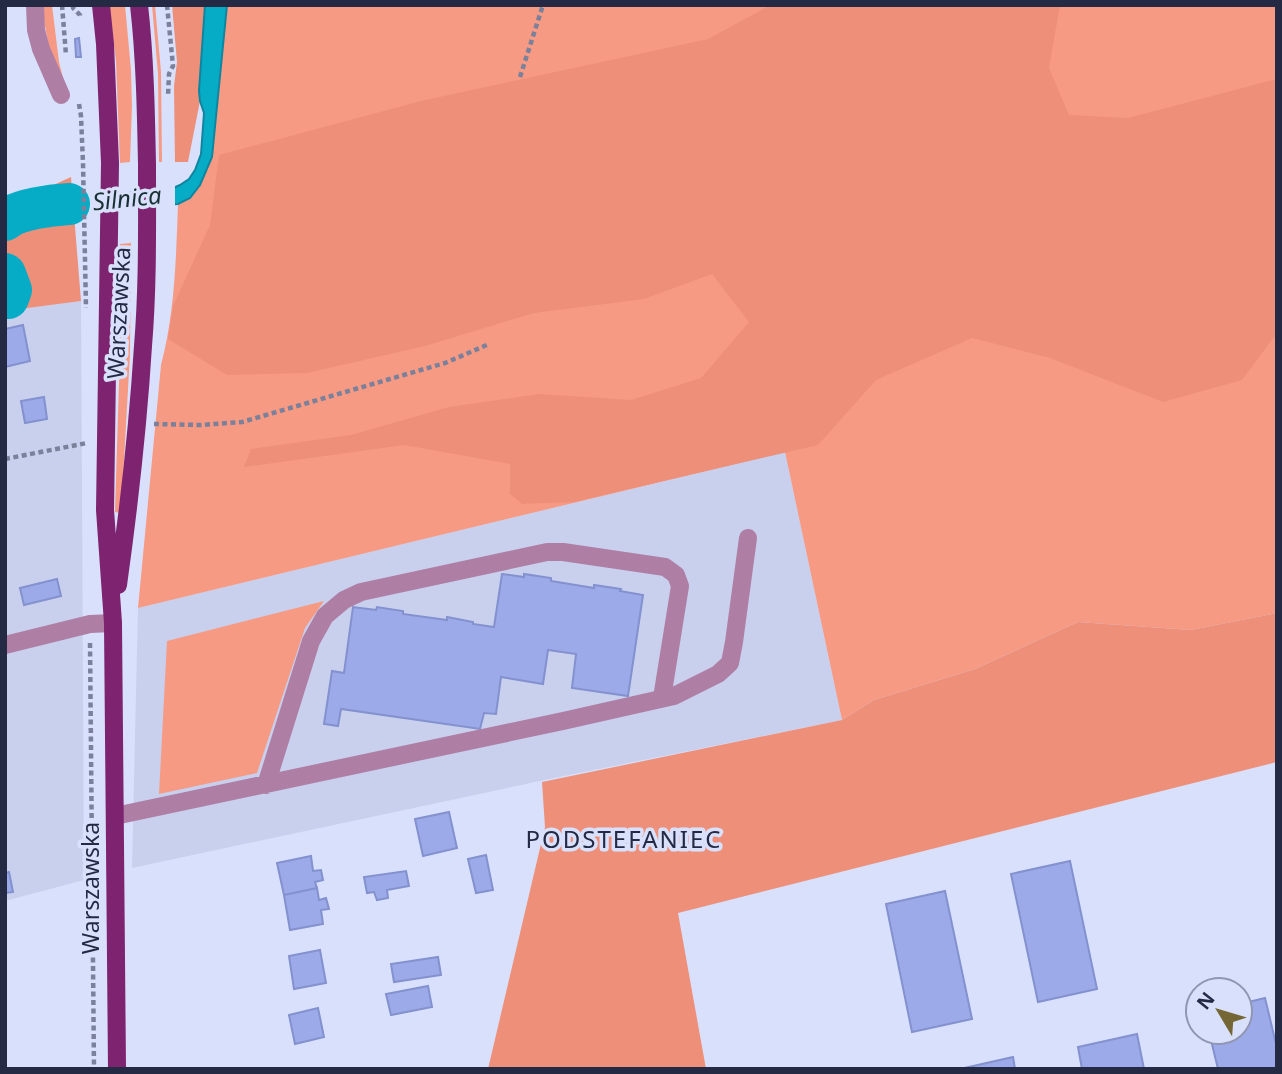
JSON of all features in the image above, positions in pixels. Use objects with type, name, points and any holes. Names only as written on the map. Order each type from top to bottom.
[{"type":"main road","name":"Warszawska","points":[[102,5],[110,163],[105,510],[113,623],[117,1069]]},
{"type":"main road","name":"Warszawska","points":[[113,623],[129,508],[144,345],[148,243],[143,41],[139,5]]},
{"type":"lane","points":[[35,5],[36,30],[41,49],[61,95]]},
{"type":"lane","points":[[115,816],[563,722],[674,696],[719,674],[730,663],[748,538]]},
{"type":"lane","points":[[267,785],[312,642],[326,616],[344,600],[361,592],[547,552],[564,552],[665,567],[676,575],[680,586],[662,698]]},
{"type":"lane","points":[[5,645],[90,624],[113,623]]},
{"type":"path","points":[[73,5],[80,15],[81,27]]},
{"type":"path","points":[[167,5],[173,66],[169,74]]},
{"type":"path","points":[[520,77],[543,5]]},
{"type":"path","points":[[83,163],[86,312]]},
{"type":"path","points":[[136,425],[242,422],[445,363],[489,344]]},
{"type":"path","points":[[5,459],[105,440]]},
{"type":"path","points":[[90,624],[94,1069]]},
{"type":"shaded area","points":[[41,5],[52,5],[64,82],[49,47]]},
{"type":"shaded area","points":[[109,5],[125,5],[131,70],[130,162],[120,163],[116,61]]},
{"type":"shaded area","points":[[152,5],[155,5],[161,72],[162,162],[159,162],[158,74]]},
{"type":"shaded area","points":[[172,5],[205,5],[200,101],[188,162],[175,162],[174,86],[177,62]]},
{"type":"shaded area","points":[[227,5],[1277,5],[1277,613],[1191,630],[1078,622],[975,669],[874,700],[842,720],[785,452],[138,608],[161,365],[174,285],[178,204],[190,198],[212,157]]},
{"type":"shaded area","points":[[771,5],[1060,5],[1049,68],[1069,115],[1128,118],[1277,79],[1277,333],[1242,380],[1163,402],[1050,358],[972,338],[876,380],[818,445],[574,502],[522,504],[510,494],[510,464],[404,445],[244,467],[251,449],[351,435],[449,407],[539,394],[631,400],[701,378],[749,322],[712,274],[644,299],[534,313],[425,346],[307,373],[227,375],[168,339],[173,306],[210,225],[219,155],[421,101],[708,39]]},
{"type":"shaded area","points":[[71,177],[81,301],[5,311],[5,207]]},
{"type":"shaded area","points":[[131,243],[130,354],[121,513],[115,512],[120,244]]},
{"type":"shaded area","points":[[81,301],[84,880],[5,901],[5,311]]},
{"type":"shaded area","points":[[785,452],[842,720],[132,868],[138,608]]},
{"type":"shaded area","points":[[324,601],[305,628],[257,773],[159,794],[167,641]]},
{"type":"shaded area","points":[[1277,613],[1277,762],[678,913],[706,1069],[488,1069],[545,827],[542,782],[842,720],[874,700],[975,669],[1078,622],[1191,630]]},
{"type":"water","points":[[205,5],[227,5],[212,157],[200,185],[190,198],[178,204],[58,213],[16,223],[14,209],[48,200],[171,189],[189,179],[201,154],[204,113],[199,91]]},
{"type":"pier","points":[[175,184],[175,208],[131,212],[131,189]]},
{"type":"pier","points":[[120,190],[120,213],[75,215],[75,194]]},
{"type":"building","points":[[79,38],[81,57],[76,57],[75,39]]},
{"type":"building","points":[[23,325],[30,361],[5,367],[5,329]]},
{"type":"building","points":[[44,397],[47,419],[25,423],[21,401]]},
{"type":"building","points":[[502,574],[551,578],[551,581],[621,589],[620,591],[643,595],[628,696],[572,688],[576,654],[548,650],[543,684],[501,677],[496,714],[484,713],[480,729],[341,709],[338,726],[324,724],[332,671],[344,673],[353,607],[376,610],[377,607],[403,611],[403,614],[447,620],[447,617],[494,627]]},
{"type":"building","points":[[57,579],[61,596],[24,605],[20,588]]},
{"type":"building","points":[[449,812],[457,848],[423,856],[415,819]]},
{"type":"building","points":[[486,855],[493,890],[476,893],[468,859]]},
{"type":"building","points":[[311,856],[313,871],[321,870],[323,880],[315,882],[317,888],[284,895],[277,863]]},
{"type":"building","points":[[1070,861],[1097,989],[1038,1002],[1011,874]]},
{"type":"building","points":[[406,871],[409,886],[387,890],[388,898],[377,900],[374,892],[367,893],[364,877]]},
{"type":"building","points":[[9,872],[13,892],[5,893],[5,873]]},
{"type":"building","points":[[317,888],[319,900],[326,898],[329,909],[321,910],[323,924],[290,930],[284,895]]},
{"type":"building","points":[[945,891],[972,1019],[912,1032],[886,904]]},
{"type":"building","points":[[320,950],[326,983],[294,989],[289,956]]},
{"type":"building","points":[[438,957],[441,975],[394,982],[391,964]]},
{"type":"building","points":[[428,986],[432,1007],[391,1015],[386,994]]},
{"type":"building","points":[[1265,998],[1277,1048],[1277,1069],[1218,1069],[1212,1046],[1254,1046],[1254,1001]]},
{"type":"building","points":[[318,1008],[324,1037],[295,1044],[289,1015]]},
{"type":"building","points":[[1137,1034],[1144,1069],[1082,1069],[1078,1047]]},
{"type":"building","points":[[1013,1057],[1015,1069],[960,1069]]},
{"type":"waterway","name":"Silnica","points":[[5,220],[26,210],[69,204]]},
{"type":"waterway","name":"Silnica","points":[[5,274],[11,290],[8,298],[5,297]]},
{"type":"district","name":"PODSTEFANIEC","points":[[624,840]]}]
